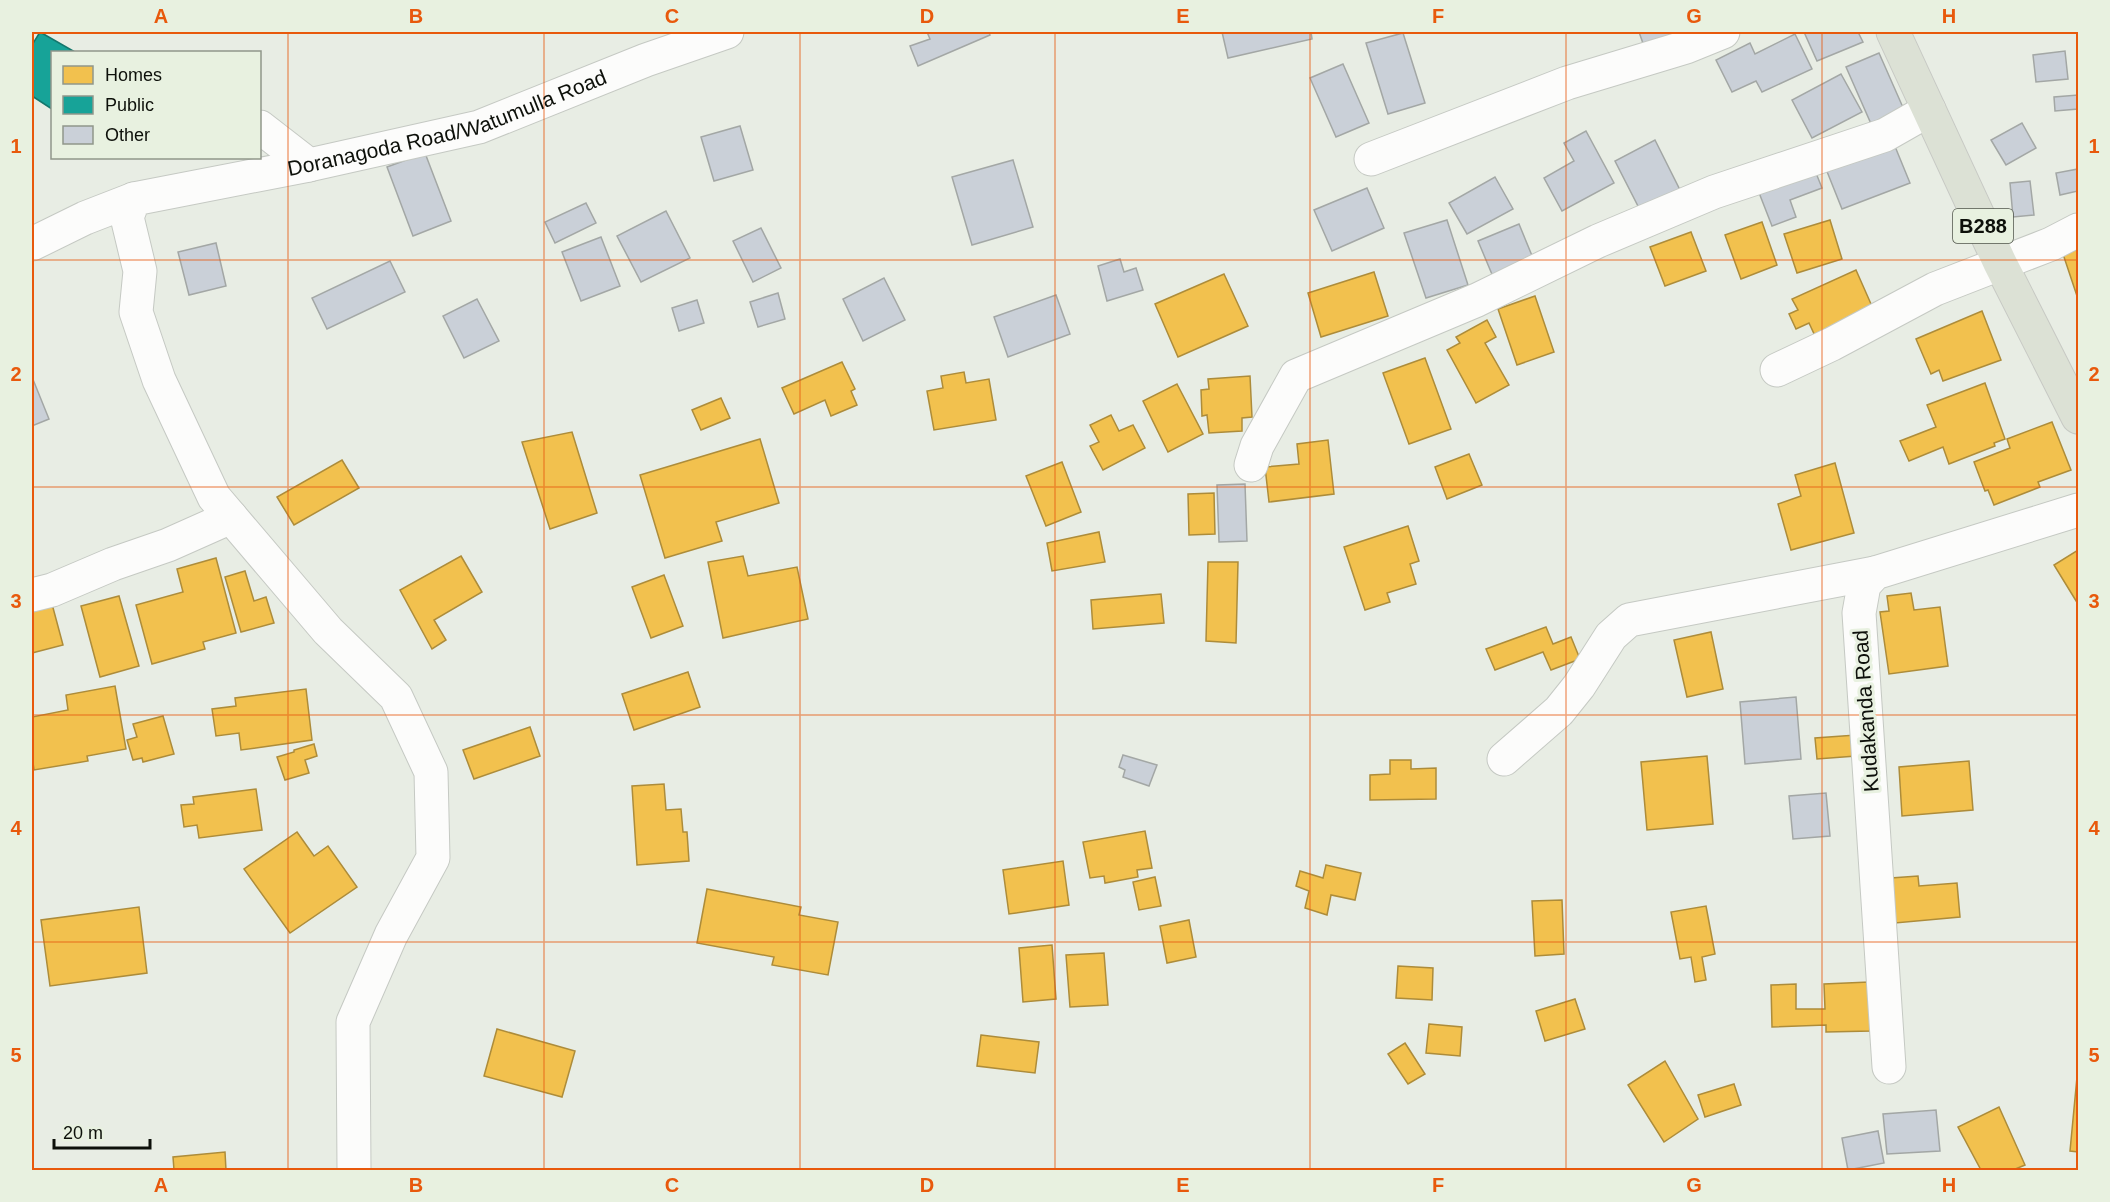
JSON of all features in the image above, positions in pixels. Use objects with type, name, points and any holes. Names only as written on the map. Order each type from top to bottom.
[{"type":"main road","name":"B288","points":[[1893,32],[2001,262],[2079,417]]},
{"type":"street","name":"Doranagoda Road/Watumulla Road","points":[[32,244],[85,218],[134,199],[309,165],[479,127],[646,60],[727,32]]},
{"type":"street","points":[[1371,159],[1568,82],[1686,47],[1724,32]]},
{"type":"street","points":[[1251,465],[1257,446],[1296,376],[1477,300],[1598,241],[1714,192],[1885,135],[1929,110]]},
{"type":"street","points":[[261,128],[309,165]]},
{"type":"street","points":[[134,199],[128,217],[140,271],[136,312],[159,380],[214,497],[328,631],[396,697],[431,772],[433,858],[391,935],[353,1022],[354,1170]]},
{"type":"street","points":[[1777,370],[1832,344],[1935,289],[2051,244],[2079,230]]},
{"type":"street","points":[[1504,759],[1559,711],[1579,686],[1611,636],[1629,620],[1875,573],[2079,510]]},
{"type":"street","points":[[32,595],[52,590],[113,564],[168,545],[231,517]]},
{"type":"street","name":"Kudakanda Road","points":[[1875,573],[1864,585],[1859,613],[1889,1067]]},
{"type":"building: Homes","points":[[1830,220],[1842,259],[1797,273],[1784,234]]},
{"type":"building: Homes","points":[[1762,222],[1777,265],[1741,279],[1725,235]]},
{"type":"building: Homes","points":[[1691,232],[1706,271],[1665,286],[1650,247]]},
{"type":"building: Homes","points":[[2078,249],[2078,299],[2063,254]]},
{"type":"building: Homes","points":[[1856,270],[1875,313],[1816,338],[1809,323],[1796,329],[1789,314],[1798,310],[1792,299]]},
{"type":"building: Homes","points":[[1374,272],[1388,316],[1321,337],[1308,293]]},
{"type":"building: Homes","points":[[1224,274],[1248,326],[1178,357],[1155,304]]},
{"type":"building: Homes","points":[[1535,296],[1554,352],[1517,365],[1498,309]]},
{"type":"building: Homes","points":[[1982,311],[2001,360],[1943,381],[1939,370],[1931,374],[1916,339]]},
{"type":"building: Homes","points":[[1487,320],[1496,337],[1485,343],[1509,385],[1476,403],[1447,350],[1460,343],[1456,337]]},
{"type":"building: Homes","points":[[1425,358],[1451,429],[1409,444],[1383,373]]},
{"type":"building: Homes","points":[[842,362],[855,389],[851,391],[857,405],[831,416],[825,400],[794,414],[782,388]]},
{"type":"building: Homes","points":[[964,372],[966,383],[989,379],[996,420],[934,430],[927,391],[943,388],[941,376]]},
{"type":"building: Homes","points":[[1250,376],[1252,417],[1242,418],[1242,431],[1209,433],[1207,415],[1202,416],[1201,390],[1209,389],[1208,379]]},
{"type":"building: Homes","points":[[1985,383],[2005,439],[1994,443],[1995,446],[1949,464],[1943,447],[1909,461],[1900,441],[1936,427],[1927,405]]},
{"type":"building: Homes","points":[[1177,384],[1203,434],[1168,452],[1143,401]]},
{"type":"building: Homes","points":[[721,398],[730,418],[701,430],[692,410]]},
{"type":"building: Homes","points":[[1111,415],[1119,431],[1133,425],[1145,448],[1103,470],[1090,446],[1099,442],[1090,425]]},
{"type":"building: Homes","points":[[2052,422],[2071,470],[2038,482],[2040,487],[1994,505],[1988,490],[1985,491],[1974,462],[2010,448],[2007,439]]},
{"type":"building: Homes","points":[[572,432],[597,513],[550,529],[522,442]]},
{"type":"building: Homes","points":[[760,439],[779,503],[716,522],[722,541],[665,558],[640,475]]},
{"type":"building: Homes","points":[[1328,440],[1334,494],[1269,502],[1265,467],[1299,464],[1297,444]]},
{"type":"building: Homes","points":[[1469,454],[1482,485],[1447,499],[1435,467]]},
{"type":"building: Homes","points":[[342,460],[359,488],[294,525],[277,497]]},
{"type":"building: Homes","points":[[1062,462],[1081,512],[1046,526],[1026,476]]},
{"type":"building: Homes","points":[[1835,463],[1854,533],[1791,550],[1778,504],[1801,496],[1795,475]]},
{"type":"building: Homes","points":[[1214,493],[1215,534],[1189,535],[1188,494]]},
{"type":"building: Homes","points":[[1408,526],[1419,561],[1410,564],[1416,584],[1387,593],[1390,602],[1365,610],[1344,547]]},
{"type":"building: Homes","points":[[1099,532],[1105,562],[1052,571],[1047,543]]},
{"type":"building: Homes","points":[[2078,550],[2078,604],[2054,565]]},
{"type":"building: Homes","points":[[461,556],[482,592],[434,620],[446,640],[432,649],[400,590]]},
{"type":"building: Homes","points":[[743,556],[748,576],[797,567],[808,619],[723,638],[708,562]]},
{"type":"building: Homes","points":[[216,558],[236,633],[203,642],[205,649],[152,664],[136,605],[183,592],[177,569]]},
{"type":"building: Homes","points":[[1208,562],[1238,562],[1236,643],[1206,641]]},
{"type":"building: Homes","points":[[245,571],[254,601],[266,597],[274,623],[241,632],[225,577]]},
{"type":"building: Homes","points":[[664,575],[683,626],[651,638],[632,587]]},
{"type":"building: Homes","points":[[1911,593],[1914,610],[1940,607],[1948,666],[1889,674],[1880,612],[1889,611],[1887,596]]},
{"type":"building: Homes","points":[[1161,594],[1164,623],[1093,629],[1091,600]]},
{"type":"building: Homes","points":[[119,596],[139,666],[100,677],[81,606]]},
{"type":"building: Homes","points":[[52,604],[63,645],[32,653],[32,610]]},
{"type":"building: Homes","points":[[1546,627],[1553,644],[1571,637],[1580,659],[1551,670],[1543,652],[1495,670],[1486,649]]},
{"type":"building: Homes","points":[[1711,632],[1723,689],[1687,697],[1674,640]]},
{"type":"building: Homes","points":[[688,672],[700,707],[634,730],[622,694]]},
{"type":"building: Homes","points":[[115,686],[126,749],[87,756],[88,761],[34,770],[32,717],[68,710],[66,695]]},
{"type":"building: Homes","points":[[306,689],[312,740],[241,750],[239,733],[216,736],[212,709],[236,706],[235,698]]},
{"type":"building: Homes","points":[[163,716],[174,754],[143,762],[142,758],[133,760],[127,740],[137,737],[133,724]]},
{"type":"building: Homes","points":[[530,727],[540,756],[474,779],[463,750]]},
{"type":"building: Homes","points":[[1856,735],[1856,756],[1817,759],[1815,738]]},
{"type":"building: Homes","points":[[314,744],[317,756],[305,760],[309,773],[285,780],[277,757]]},
{"type":"building: Homes","points":[[1707,756],[1713,824],[1647,830],[1641,762]]},
{"type":"building: Homes","points":[[1390,760],[1411,760],[1411,769],[1436,768],[1436,799],[1370,800],[1370,775],[1390,774]]},
{"type":"building: Homes","points":[[1969,761],[1973,810],[1902,816],[1899,767]]},
{"type":"building: Homes","points":[[664,784],[666,810],[681,809],[683,832],[687,832],[689,861],[637,865],[632,786]]},
{"type":"building: Homes","points":[[256,789],[262,830],[199,838],[197,825],[184,827],[181,805],[194,804],[193,797]]},
{"type":"building: Homes","points":[[1145,831],[1152,868],[1137,870],[1138,877],[1105,883],[1104,876],[1090,878],[1083,842]]},
{"type":"building: Homes","points":[[297,832],[314,856],[328,846],[357,887],[290,933],[244,869]]},
{"type":"building: Homes","points":[[1063,861],[1069,905],[1009,914],[1003,870]]},
{"type":"building: Homes","points":[[1326,865],[1361,873],[1355,900],[1331,895],[1327,915],[1305,908],[1309,891],[1296,886],[1300,871],[1323,878]]},
{"type":"building: Homes","points":[[1918,876],[1919,886],[1957,883],[1960,917],[1895,923],[1891,878]]},
{"type":"building: Homes","points":[[1155,877],[1161,906],[1139,910],[1133,882]]},
{"type":"building: Homes","points":[[707,889],[801,907],[799,915],[838,922],[828,975],[772,965],[774,957],[697,943]]},
{"type":"building: Homes","points":[[1562,900],[1564,954],[1535,956],[1532,901]]},
{"type":"building: Homes","points":[[1706,906],[1715,954],[1702,957],[1706,980],[1695,982],[1691,957],[1680,959],[1671,912]]},
{"type":"building: Homes","points":[[139,907],[147,973],[50,986],[41,920]]},
{"type":"building: Homes","points":[[1189,920],[1196,957],[1167,963],[1160,926]]},
{"type":"building: Homes","points":[[1052,945],[1056,999],[1023,1002],[1019,948]]},
{"type":"building: Homes","points":[[1104,953],[1108,1005],[1070,1007],[1066,955]]},
{"type":"building: Homes","points":[[1398,966],[1433,968],[1432,1000],[1396,998]]},
{"type":"building: Homes","points":[[1869,982],[1871,1031],[1826,1032],[1826,1025],[1772,1027],[1771,985],[1796,984],[1796,1009],[1825,1009],[1824,984]]},
{"type":"building: Homes","points":[[1575,999],[1585,1029],[1545,1041],[1536,1011]]},
{"type":"building: Homes","points":[[1429,1024],[1462,1027],[1460,1056],[1426,1053]]},
{"type":"building: Homes","points":[[497,1029],[575,1051],[562,1097],[484,1076]]},
{"type":"building: Homes","points":[[981,1035],[1039,1042],[1035,1073],[977,1066]]},
{"type":"building: Homes","points":[[1405,1043],[1425,1074],[1408,1084],[1388,1054]]},
{"type":"building: Homes","points":[[1665,1061],[1698,1119],[1664,1142],[1628,1085]]},
{"type":"building: Homes","points":[[2078,1077],[2078,1152],[2070,1151]]},
{"type":"building: Homes","points":[[1734,1084],[1741,1105],[1705,1117],[1698,1095]]},
{"type":"building: Homes","points":[[1999,1107],[2025,1165],[2013,1170],[1981,1170],[1958,1127]]},
{"type":"building: Homes","points":[[225,1152],[226,1170],[174,1170],[173,1157]]},
{"type":"building: Public","points":[[40,32],[73,51],[51,51],[51,108],[32,96],[32,45]]},
{"type":"building: Other","points":[[927,32],[989,32],[990,35],[918,66],[910,46],[930,39]]},
{"type":"building: Other","points":[[1222,32],[1311,32],[1312,39],[1228,58]]},
{"type":"building: Other","points":[[1639,32],[1697,32],[1645,49]]},
{"type":"building: Other","points":[[1804,32],[1858,32],[1863,42],[1817,61]]},
{"type":"building: Other","points":[[1403,33],[1425,103],[1388,114],[1366,43]]},
{"type":"building: Other","points":[[1795,34],[1812,69],[1762,92],[1756,81],[1732,92],[1716,60],[1750,43],[1755,54]]},
{"type":"building: Other","points":[[2065,51],[2068,79],[2036,82],[2033,55]]},
{"type":"building: Other","points":[[1879,53],[1905,112],[1872,126],[1846,67]]},
{"type":"building: Other","points":[[1343,64],[1369,123],[1336,137],[1310,78]]},
{"type":"building: Other","points":[[1841,74],[1862,112],[1812,138],[1792,100]]},
{"type":"building: Other","points":[[2078,95],[2078,109],[2055,111],[2054,97]]},
{"type":"building: Other","points":[[2022,123],[2036,148],[2006,165],[1991,140]]},
{"type":"building: Other","points":[[740,126],[753,170],[714,181],[701,137]]},
{"type":"building: Other","points":[[1586,131],[1614,183],[1562,211],[1544,178],[1574,161],[1564,143]]},
{"type":"building: Other","points":[[1655,140],[1680,190],[1640,210],[1615,161]]},
{"type":"building: Other","points":[[1894,144],[1910,183],[1842,209],[1826,169]]},
{"type":"building: Other","points":[[425,153],[451,221],[413,236],[387,167]]},
{"type":"building: Other","points":[[1013,160],[1033,227],[972,245],[952,177]]},
{"type":"building: Other","points":[[1814,168],[1822,188],[1790,200],[1796,217],[1772,226],[1756,185]]},
{"type":"building: Other","points":[[2078,169],[2078,191],[2060,195],[2056,173]]},
{"type":"building: Other","points":[[1495,177],[1513,209],[1467,234],[1449,203]]},
{"type":"building: Other","points":[[2030,181],[2034,215],[2013,217],[2010,183]]},
{"type":"building: Other","points":[[1367,188],[1384,228],[1332,251],[1314,210]]},
{"type":"building: Other","points":[[586,203],[596,223],[555,243],[545,222]]},
{"type":"building: Other","points":[[666,211],[690,258],[641,282],[617,236]]},
{"type":"building: Other","points":[[1447,220],[1468,285],[1426,298],[1404,233]]},
{"type":"building: Other","points":[[1519,224],[1535,263],[1494,279],[1478,241]]},
{"type":"building: Other","points":[[761,228],[781,268],[753,282],[733,241]]},
{"type":"building: Other","points":[[601,237],[620,286],[581,301],[562,252]]},
{"type":"building: Other","points":[[216,243],[226,286],[189,295],[178,252]]},
{"type":"building: Other","points":[[1120,259],[1124,272],[1136,268],[1143,290],[1107,301],[1098,266]]},
{"type":"building: Other","points":[[390,261],[405,292],[327,329],[312,298]]},
{"type":"building: Other","points":[[884,278],[905,320],[863,341],[843,299]]},
{"type":"building: Other","points":[[778,293],[785,319],[758,327],[750,302]]},
{"type":"building: Other","points":[[1056,295],[1070,334],[1008,357],[994,317]]},
{"type":"building: Other","points":[[477,299],[499,341],[464,358],[443,316]]},
{"type":"building: Other","points":[[697,300],[704,323],[679,331],[672,308]]},
{"type":"building: Other","points":[[32,377],[49,419],[32,426]]},
{"type":"building: Other","points":[[1245,484],[1247,541],[1219,542],[1217,485]]},
{"type":"building: Other","points":[[1796,697],[1801,759],[1745,764],[1740,702]]},
{"type":"building: Other","points":[[1123,755],[1157,765],[1149,786],[1123,777],[1125,770],[1119,767]]},
{"type":"building: Other","points":[[1826,793],[1830,836],[1793,839],[1789,796]]},
{"type":"building: Other","points":[[1936,1110],[1940,1151],[1887,1154],[1883,1114]]},
{"type":"building: Other","points":[[1878,1131],[1884,1163],[1848,1170],[1842,1138]]}]
